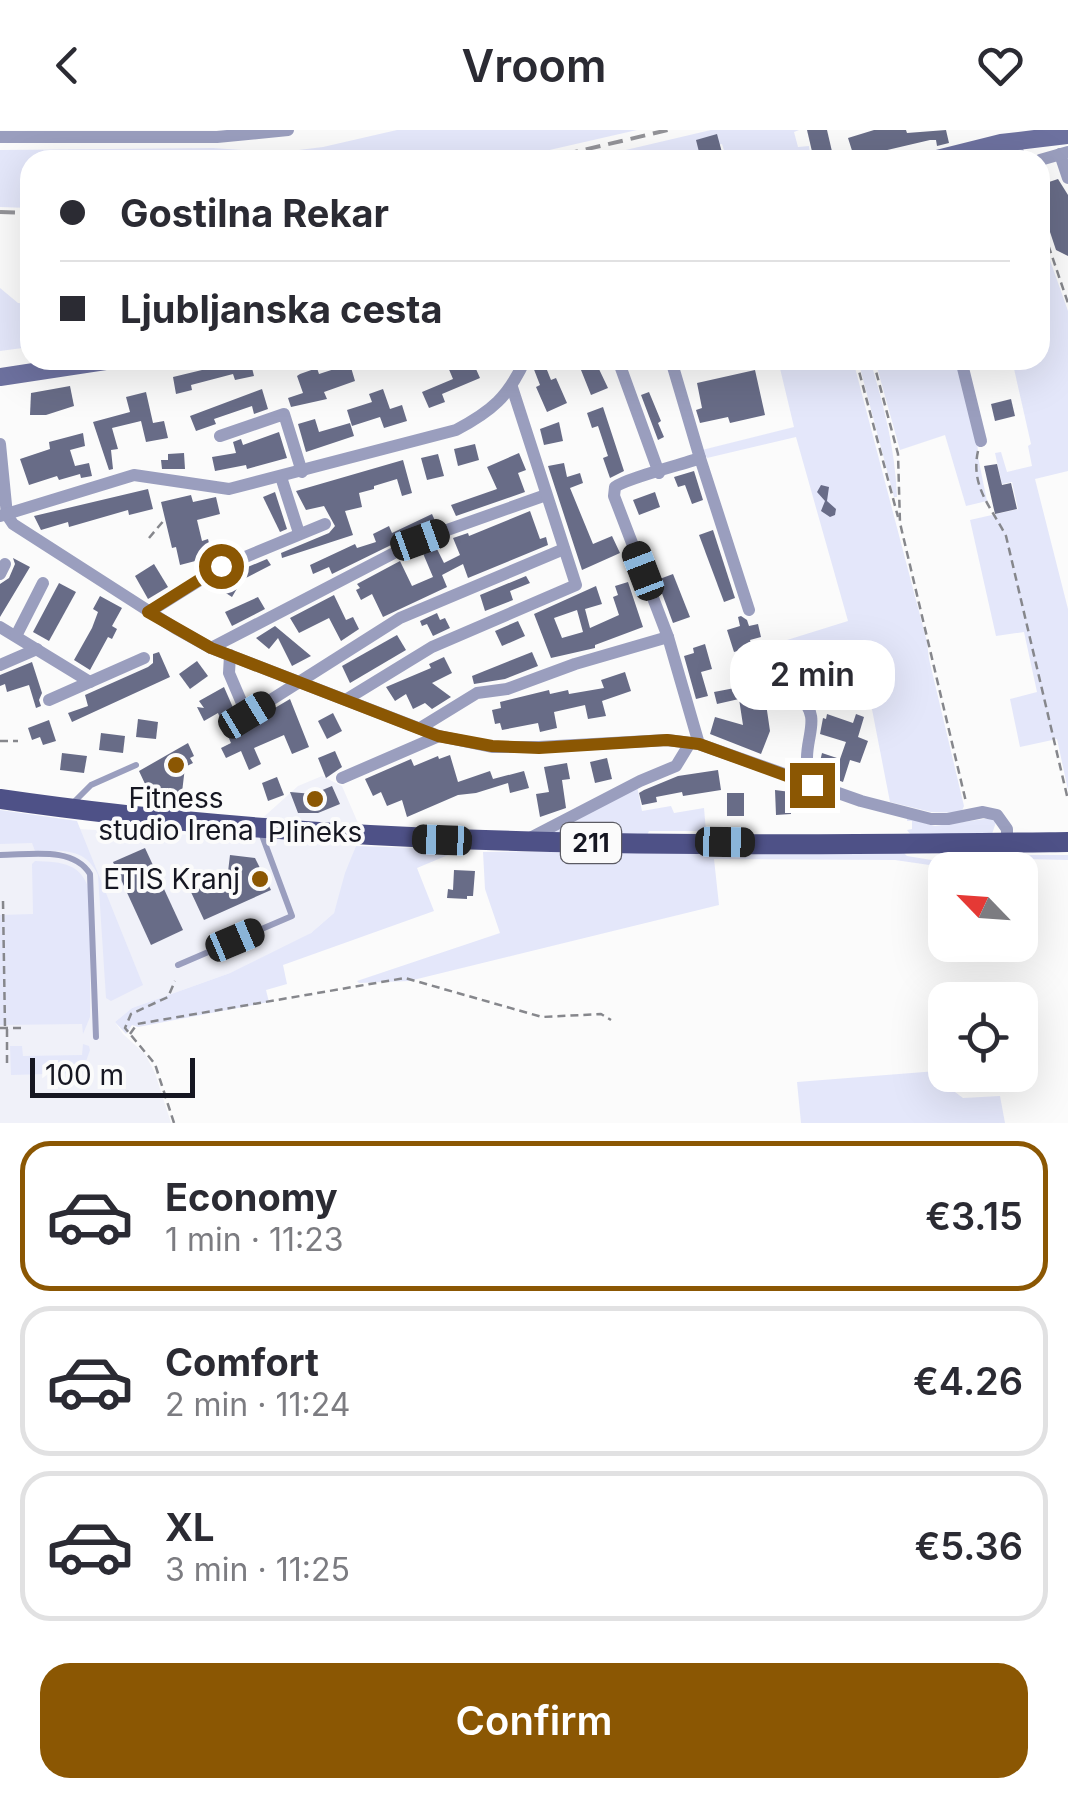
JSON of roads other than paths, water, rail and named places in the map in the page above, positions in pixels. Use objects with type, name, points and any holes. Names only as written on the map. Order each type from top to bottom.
[{"type":"main road","name":"211","points":[[0,799],[259,828],[519,843],[1068,842]]},
{"type":"street","points":[[0,137],[217,137],[288,130]]},
{"type":"street","points":[[966,150],[1006,138],[1068,135]]},
{"type":"street","points":[[1064,153],[1068,178]]},
{"type":"street","points":[[0,377],[46,370]]},
{"type":"street","points":[[4,515],[134,476],[229,489],[456,430],[486,414],[512,387],[520,370]]},
{"type":"street","points":[[622,370],[659,474]]},
{"type":"street","points":[[674,370],[749,610]]},
{"type":"street","points":[[963,370],[981,441]]},
{"type":"street","points":[[347,699],[432,647],[576,585],[512,387]]},
{"type":"street","points":[[220,436],[284,414],[302,472]]},
{"type":"street","points":[[0,444],[4,515],[13,524],[211,648],[438,736],[492,746],[539,748],[667,740],[695,744],[812,785],[931,819],[983,812],[998,815],[1004,822],[1007,843]]},
{"type":"street","points":[[695,744],[668,637],[614,496],[615,488],[622,482],[659,474],[700,458]]},
{"type":"street","points":[[281,478],[299,533]]},
{"type":"street","points":[[211,648],[420,540],[546,496]]},
{"type":"street","points":[[148,612],[221,566],[325,524]]},
{"type":"street","points":[[230,655],[229,673],[247,715],[400,618],[564,549]]},
{"type":"street","points":[[16,636],[43,583]]},
{"type":"street","points":[[0,627],[90,682]]},
{"type":"street","points":[[420,728],[477,693],[506,690],[575,664],[668,637]]},
{"type":"street","points":[[0,665],[36,649]]},
{"type":"street","points":[[50,700],[144,658]]},
{"type":"street","points":[[778,699],[799,698],[813,715],[806,759],[812,785]]},
{"type":"street","points":[[342,778],[438,736]]},
{"type":"street","points":[[519,843],[676,766],[695,744]]},
{"type":"lane","points":[[67,808],[91,785],[136,765]]},
{"type":"lane","points":[[178,965],[292,916],[259,828]]},
{"type":"lane","points":[[0,855],[69,856],[84,863],[90,874],[96,1036]]},
{"type":"railway","points":[[583,150],[668,130]]},
{"type":"railway","points":[[0,212],[20,213]]},
{"type":"place","name":"Fitness studio Irena","points":[[176,765]]},
{"type":"place","name":"Plineks","points":[[315,799]]},
{"type":"place","name":"ETIS Kranj","points":[[260,879]]}]
